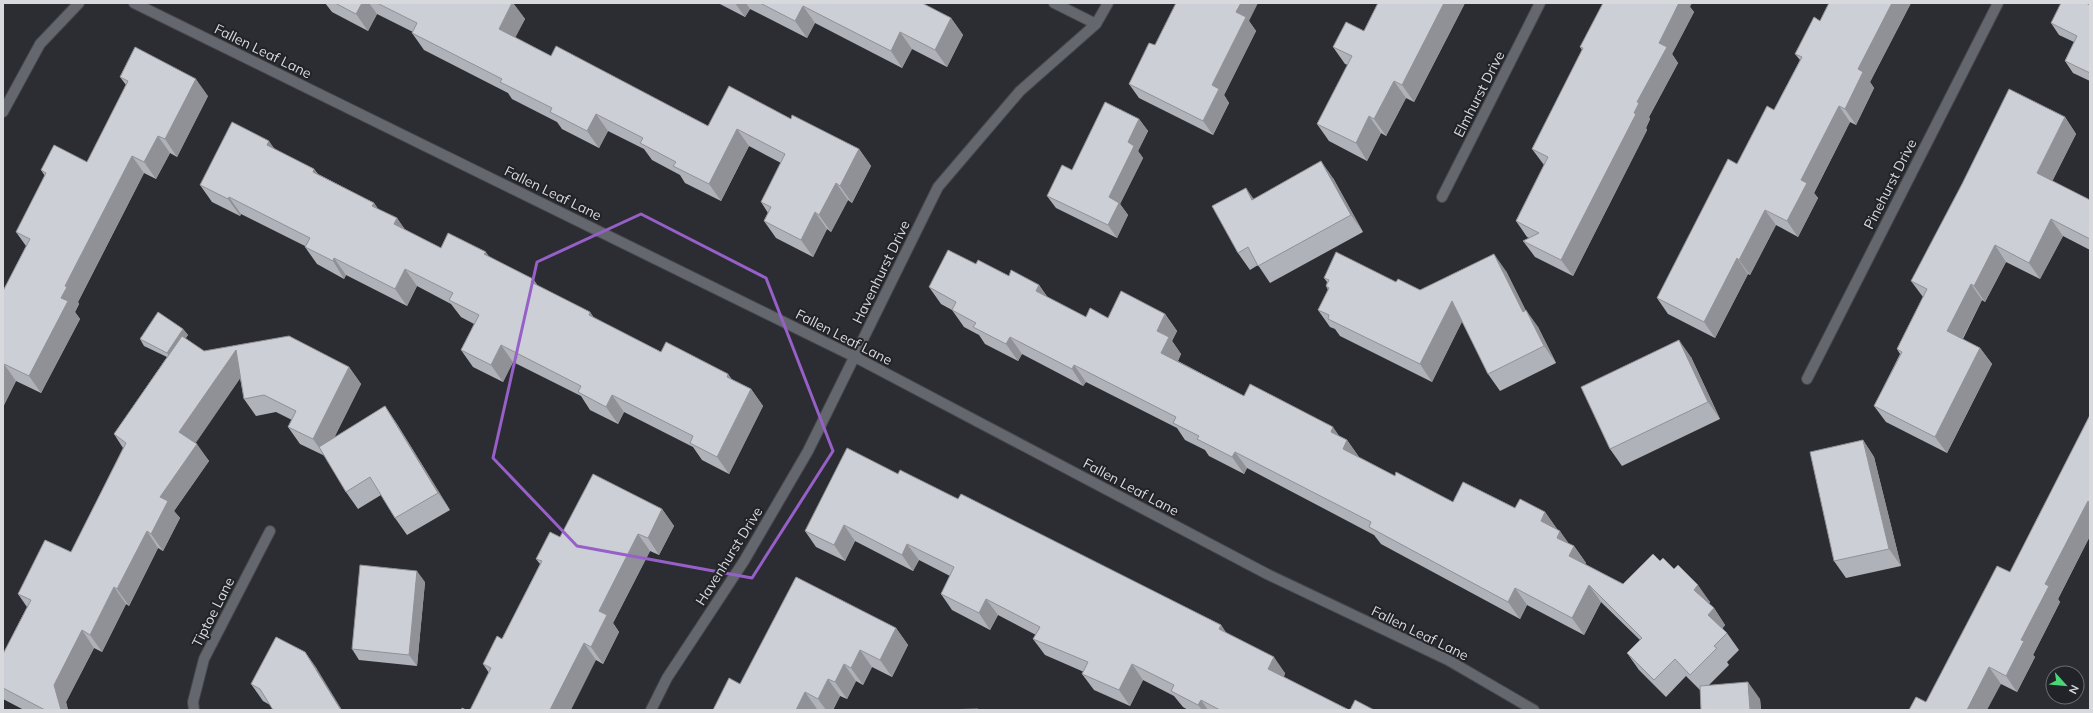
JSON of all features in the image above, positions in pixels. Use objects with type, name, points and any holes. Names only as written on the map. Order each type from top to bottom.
[{"type":"street","points":[[3,112],[40,44],[80,3]]},
{"type":"street","name":"Fallen Leaf Lane","points":[[134,3],[855,357],[1267,574],[1448,660],[1534,710]]},
{"type":"street","points":[[1054,3],[1096,24]]},
{"type":"street","name":"Havenhurst Drive","points":[[651,710],[667,678],[744,561],[808,451],[938,187],[1020,91],[1096,24],[1108,3]]},
{"type":"street","name":"Elmhurst Drive","points":[[1442,197],[1540,3]]},
{"type":"street","name":"Pinehurst Drive","points":[[1807,379],[1998,3]]},
{"type":"street","name":"Tiptoe Lane","points":[[194,710],[193,702],[204,659],[270,531]]},
{"type":"highlighted area","points":[[641,214],[766,278],[833,451],[752,578],[577,546],[493,458],[537,262]]},
{"type":"building","points":[[335,3],[362,3],[356,14]]},
{"type":"building","points":[[377,3],[512,3],[499,29],[551,56],[556,46],[708,126],[729,86],[791,119],[792,115],[859,149],[840,186],[836,183],[819,215],[815,212],[801,240],[764,221],[771,207],[761,202],[785,154],[737,129],[709,184],[673,166],[676,162],[640,143],[643,138],[596,114],[587,131],[550,112],[552,108],[500,82],[502,79],[412,33],[417,23]]},
{"type":"building","points":[[760,3],[922,3],[951,18],[935,50],[900,32],[891,51],[803,6],[795,21]]},
{"type":"building","points":[[1176,3],[1241,3],[1236,12],[1246,17],[1212,85],[1219,89],[1203,121],[1129,84],[1149,43],[1155,45]]},
{"type":"building","points":[[1378,3],[1444,3],[1402,85],[1394,81],[1374,119],[1369,116],[1356,143],[1317,124],[1352,56],[1333,47],[1346,22],[1364,31]]},
{"type":"building","points":[[1603,3],[1679,3],[1659,43],[1667,47],[1637,102],[1639,103],[1634,113],[1636,114],[1561,260],[1523,241],[1539,233],[1516,221],[1548,157],[1532,149],[1583,48],[1580,47]]},
{"type":"building","points":[[1829,3],[1892,3],[1858,69],[1863,72],[1845,109],[1839,106],[1801,180],[1807,183],[1787,221],[1765,210],[1739,260],[1737,258],[1704,322],[1657,298],[1728,159],[1737,164],[1767,106],[1774,110],[1802,57],[1795,54],[1814,17],[1820,21]]},
{"type":"building","points":[[2061,3],[2086,3],[2090,5],[2090,73],[2065,61],[2077,36],[2051,23]]},
{"type":"building","points":[[135,47],[196,79],[165,139],[158,136],[144,162],[132,156],[65,286],[67,287],[61,298],[68,301],[29,376],[4,364],[3,366],[3,291],[30,239],[16,232],[46,173],[41,170],[54,145],[87,162],[128,81],[120,77]]},
{"type":"building","points":[[2009,89],[2065,117],[2037,173],[2090,200],[2090,239],[2051,219],[2029,263],[1995,245],[1974,286],[1971,284],[1947,331],[1980,348],[1935,437],[1874,406],[1902,352],[1897,349],[1927,289],[1911,281],[1962,184]]},
{"type":"building","points":[[1105,102],[1139,119],[1128,142],[1134,146],[1109,197],[1119,203],[1108,225],[1047,196],[1062,165],[1072,170]]},
{"type":"building","points":[[232,122],[269,141],[267,145],[314,169],[313,172],[374,203],[372,206],[397,218],[394,224],[441,248],[448,233],[486,252],[484,254],[533,279],[531,282],[590,312],[589,315],[661,352],[666,342],[728,374],[727,377],[751,389],[717,457],[690,443],[693,436],[612,395],[606,407],[578,392],[581,386],[501,345],[491,365],[461,350],[479,315],[449,300],[453,293],[405,269],[395,289],[334,258],[333,261],[305,247],[310,238],[229,197],[228,199],[200,185]]},
{"type":"building","points":[[1321,161],[1351,215],[1258,266],[1248,247],[1238,253],[1212,206],[1246,188],[1252,200]]},
{"type":"building","points":[[948,250],[976,264],[978,260],[1009,276],[1011,270],[1039,285],[1036,291],[1086,317],[1090,308],[1108,318],[1121,291],[1165,314],[1157,331],[1169,337],[1161,353],[1244,396],[1250,384],[1333,427],[1331,432],[1347,440],[1343,449],[1395,476],[1396,472],[1453,502],[1463,482],[1515,508],[1520,499],[1545,512],[1541,521],[1560,531],[1557,538],[1574,546],[1569,556],[1623,584],[1653,554],[1660,561],[1663,558],[1674,569],[1678,565],[1698,585],[1694,590],[1714,608],[1708,615],[1727,633],[1714,646],[1717,648],[1690,675],[1675,659],[1654,680],[1627,653],[1642,638],[1589,585],[1572,618],[1515,588],[1508,602],[1369,527],[1371,522],[1235,452],[1232,457],[1197,439],[1199,436],[1173,423],[1176,417],[1074,365],[1072,369],[1010,337],[1006,344],[973,327],[976,323],[952,310],[956,302],[929,287]]},
{"type":"building","points":[[1336,252],[1396,282],[1398,279],[1420,290],[1494,254],[1523,312],[1526,310],[1544,346],[1488,374],[1452,301],[1420,364],[1328,319],[1329,315],[1318,310],[1329,288],[1326,286],[1329,280],[1324,278]]},
{"type":"building","points":[[158,312],[183,329],[167,353],[140,339]]},
{"type":"building","points":[[182,336],[204,351],[289,336],[349,367],[313,439],[288,427],[296,411],[264,395],[244,399],[236,350],[179,432],[197,444],[160,497],[168,501],[151,534],[147,531],[117,589],[114,587],[90,635],[82,630],[54,685],[61,710],[45,710],[3,688],[3,654],[31,600],[18,594],[45,540],[71,552],[126,443],[114,434]]},
{"type":"building","points":[[1679,340],[1708,402],[1610,449],[1581,387]]},
{"type":"building","points":[[385,406],[438,493],[395,518],[370,477],[346,492],[319,447]]},
{"type":"building","points":[[2090,415],[2090,503],[2088,501],[2045,584],[2049,586],[2021,640],[2024,641],[2006,676],[1989,667],[1967,710],[1909,710],[1916,697],[1926,702],[1997,566],[2010,572]]},
{"type":"building","points":[[1863,440],[1889,549],[1834,561],[1810,452]]},
{"type":"building","points":[[847,448],[898,474],[900,470],[958,499],[961,494],[1221,625],[1219,629],[1274,657],[1268,669],[1349,710],[1220,710],[1201,700],[1198,705],[1171,691],[1174,685],[1132,664],[1119,690],[1082,674],[1088,662],[1033,639],[1040,627],[986,599],[979,613],[941,594],[954,567],[907,544],[902,555],[844,525],[834,545],[805,531]]},
{"type":"building","points":[[593,474],[662,509],[648,538],[638,534],[599,611],[607,615],[591,647],[584,643],[550,710],[470,710],[491,668],[483,664],[497,636],[502,639],[542,561],[536,559],[550,532],[560,537]]},
{"type":"building","points":[[360,565],[417,571],[409,655],[352,649]]},
{"type":"building","points":[[796,577],[896,628],[880,660],[860,650],[851,668],[844,664],[835,682],[828,679],[818,699],[805,692],[796,710],[713,710],[729,678],[740,684]]},
{"type":"building","points":[[276,637],[305,652],[341,710],[273,710],[260,689],[251,684]]},
{"type":"building","points":[[1748,682],[1750,710],[1701,710],[1700,686]]},
{"type":"building","points":[[1355,700],[1374,710],[1350,710]]},
{"type":"building","points":[[978,709],[978,710],[939,710]]}]
